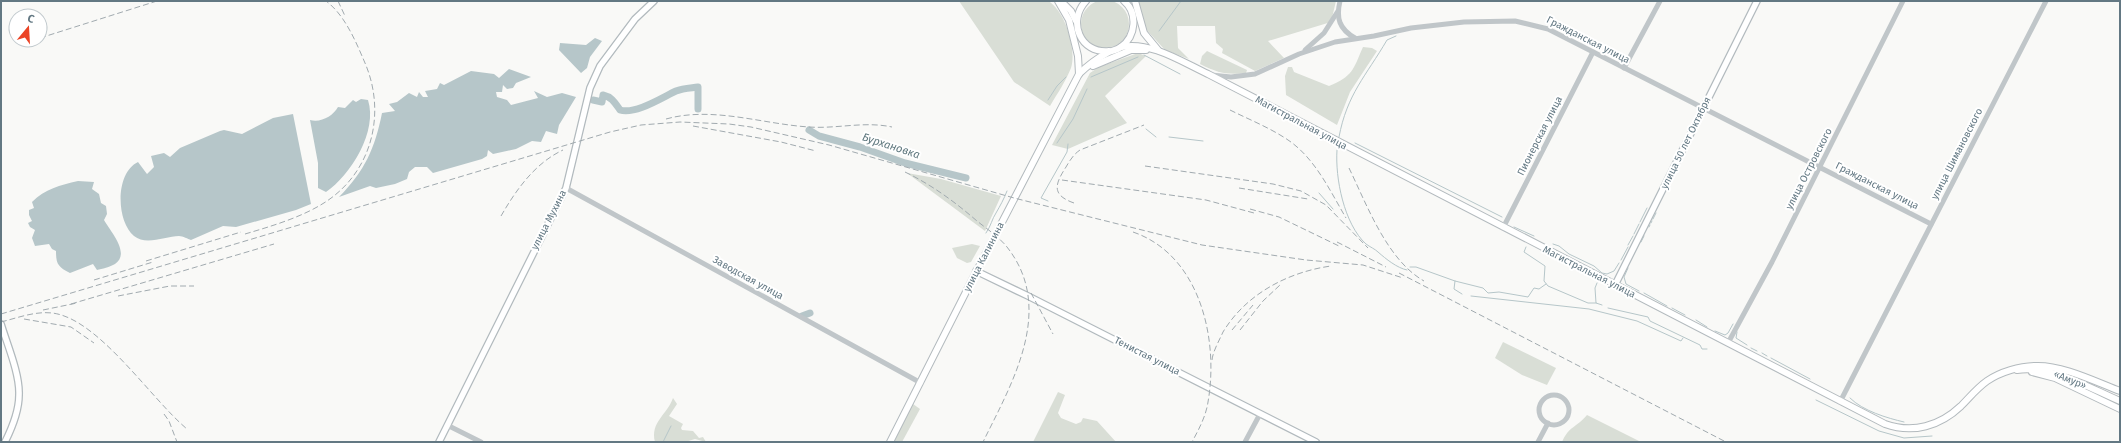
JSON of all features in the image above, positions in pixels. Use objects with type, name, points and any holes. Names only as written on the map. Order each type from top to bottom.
[{"type":"main road","name":"улица Мухина","points":[[439,442],[566,188],[590,88],[600,66],[635,19],[654,1]]},
{"type":"main road","points":[[1059,1],[1071,11],[1076,21],[1080,37],[1081,60],[1079,74]]},
{"type":"main road","points":[[1059,1],[1069,20],[1078,56],[1079,74]]},
{"type":"main road","points":[[1076,21],[1078,13],[1086,1]]},
{"type":"main road","points":[[1124,1],[1131,10]]},
{"type":"main road","points":[[1121,47],[1132,33],[1134,25],[1131,1]]},
{"type":"main road","points":[[1135,1],[1144,33],[1158,50]]},
{"type":"main road","name":"улица 50 лет Октября","points":[[1616,285],[1757,1]]},
{"type":"main road","points":[[1134,25],[1158,50]]},
{"type":"main road","points":[[1080,37],[1093,49],[1111,51]]},
{"type":"main road","points":[[1079,74],[1093,61],[1121,47],[1135,45],[1158,50]]},
{"type":"main road","points":[[1079,74],[1099,62],[1131,50],[1158,50]]},
{"type":"main road","name":"Магистральная улица","points":[[1158,50],[1208,74],[1840,402],[1890,426],[1905,429],[1920,428],[1934,424],[1947,417],[1990,379],[2017,370]]},
{"type":"main road","name":"улица Калинина","points":[[890,442],[976,271],[1079,74]]},
{"type":"main road","name":"Тенистая улица","points":[[976,271],[1316,442]]},
{"type":"main road","points":[[1,324],[17,379],[20,395],[18,409],[5,442]]},
{"type":"main road","points":[[2017,370],[2035,366],[2049,367],[2120,391]]},
{"type":"main road","name":"«Амур»","points":[[2017,370],[2033,369],[2054,374],[2120,402]]},
{"type":"main road","points":[[2017,370],[2055,378],[2120,409]]},
{"type":"street","points":[[1340,1],[1338,11],[1340,26],[1355,38]]},
{"type":"street","points":[[1624,68],[1660,1]]},
{"type":"street","name":"улица Островского","points":[[1728,344],[1820,167],[1903,1]]},
{"type":"street","name":"улица Шимановского","points":[[1840,402],[2046,1]]},
{"type":"street","points":[[1300,54],[1324,33],[1338,11]]},
{"type":"street","name":"Гражданская улица","points":[[1208,74],[1231,77],[1255,74],[1300,54],[1335,42],[1411,28],[1464,22],[1515,21],[1548,29],[1931,224]]},
{"type":"street","name":"Пионерская улица","points":[[1503,228],[1592,52]]},
{"type":"street","name":"Заводская улица","points":[[566,188],[921,383]]},
{"type":"street","points":[[1550,396],[1561,397],[1568,406],[1568,417],[1559,424],[1548,423],[1540,414],[1541,403],[1550,396]]},
{"type":"street","points":[[1245,442],[1260,414]]},
{"type":"street","points":[[1538,442],[1548,423]]},
{"type":"street","points":[[447,425],[481,442]]},
{"type":"shaded area","points":[[1105,0],[1114,2],[1122,7],[1127,15],[1129,24],[1127,33],[1122,41],[1114,46],[1105,48],[1096,46],[1088,41],[1083,33],[1081,24],[1083,15],[1088,7],[1096,2]]},
{"type":"shaded area","points":[[959,1],[1048,1],[1054,6],[1060,13],[1068,31],[1071,41],[1072,60],[1067,78],[1050,106],[1014,82]]},
{"type":"shaded area","points":[[1137,1],[1336,1],[1331,22],[1268,41],[1284,58],[1255,71],[1222,53],[1223,49],[1216,43],[1215,26],[1177,26],[1178,48],[1189,59],[1165,50],[1143,26]]},
{"type":"shaded area","points":[[595,38],[602,41],[590,57],[587,68],[581,73],[559,50],[560,43],[586,45]]},
{"type":"shaded area","points":[[1363,47],[1372,48],[1377,51],[1350,92],[1337,125],[1286,95],[1285,76],[1288,67],[1292,67],[1294,72],[1329,86],[1348,75],[1354,67]]},
{"type":"shaded area","points":[[1207,51],[1247,70],[1246,73],[1222,73],[1200,64],[1202,56]]},
{"type":"shaded area","points":[[1138,53],[1146,56],[1105,96],[1127,123],[1068,149],[1052,145],[1090,73],[1099,67]]},
{"type":"shaded area","points":[[509,69],[531,77],[516,83],[513,88],[507,89],[503,85],[502,92],[496,92],[497,97],[507,100],[511,105],[538,98],[534,91],[547,97],[562,93],[576,97],[559,125],[557,134],[546,131],[541,142],[532,141],[516,149],[493,154],[488,150],[487,156],[482,159],[433,173],[427,167],[415,167],[409,172],[407,179],[395,184],[376,188],[370,186],[339,197],[356,178],[368,158],[376,137],[382,113],[395,111],[389,104],[397,102],[409,93],[417,97],[419,92],[423,97],[428,97],[425,91],[437,89],[440,83],[444,85],[471,71],[494,74],[499,78]]},
{"type":"shaded area","points":[[361,99],[368,100],[370,112],[366,138],[353,164],[345,175],[326,192],[318,188],[318,163],[310,120],[322,120],[333,113],[338,107],[345,108],[353,100],[356,102]]},
{"type":"shaded area","points":[[293,114],[311,204],[296,210],[236,227],[223,226],[191,240],[184,237],[174,236],[156,240],[144,240],[134,236],[128,229],[121,209],[122,186],[125,176],[130,168],[138,162],[147,174],[154,167],[151,156],[164,153],[170,157],[180,148],[220,131],[224,130],[242,134],[273,118]]},
{"type":"shaded area","points":[[907,173],[941,179],[1001,196],[985,231]]},
{"type":"shaded area","points":[[78,181],[94,182],[92,189],[99,194],[101,203],[106,206],[107,214],[104,220],[118,242],[121,254],[115,264],[108,267],[97,270],[93,264],[70,273],[58,265],[56,251],[52,249],[49,244],[35,246],[32,238],[35,230],[30,227],[28,223],[32,221],[29,215],[29,210],[34,208],[32,202],[42,194],[59,186]]},
{"type":"shaded area","points":[[972,244],[980,246],[971,262],[967,263],[957,258],[952,248]]},
{"type":"shaded area","points":[[1503,342],[1556,368],[1547,385],[1522,375],[1495,358]]},
{"type":"shaded area","points":[[1058,392],[1065,395],[1058,413],[1061,418],[1076,424],[1081,422],[1083,418],[1097,421],[1116,442],[1033,442]]},
{"type":"shaded area","points":[[673,398],[677,404],[669,416],[683,424],[681,428],[682,430],[693,431],[699,438],[703,437],[706,442],[695,439],[685,442],[655,442],[654,435],[657,424]]},
{"type":"shaded area","points":[[913,404],[920,409],[902,442],[892,442],[910,406]]},
{"type":"shaded area","points":[[1587,415],[1641,442],[1562,442],[1567,433]]},
{"type":"waterway","points":[[1159,31],[1181,1]]},
{"type":"waterway","points":[[1339,137],[1342,122],[1358,86],[1387,40],[1396,36]]},
{"type":"waterway","points":[[1144,55],[1180,74]]},
{"type":"waterway","points":[[1091,77],[1138,57]]},
{"type":"waterway","points":[[1048,100],[1057,86],[1066,77]]},
{"type":"waterway","name":"Бурхановка","points":[[593,100],[602,102],[603,95],[609,97],[620,110],[626,111],[649,105],[679,90],[698,87],[698,109]]},
{"type":"waterway","points":[[1057,143],[1073,119],[1087,89]]},
{"type":"waterway","points":[[1146,129],[1156,137]]},
{"type":"waterway","name":"Бурхановка","points":[[809,130],[819,136],[860,147],[905,163],[966,178]]},
{"type":"waterway","points":[[1169,137],[1203,141]]},
{"type":"waterway","points":[[1355,143],[1502,217]]},
{"type":"waterway","points":[[1048,201],[1041,198],[1067,152],[1068,144]]},
{"type":"waterway","points":[[1337,150],[1339,187],[1342,200],[1352,225],[1366,244],[1392,263],[1407,270]]},
{"type":"waterway","name":"Бурхановка","points":[[986,233],[1007,191]]},
{"type":"waterway","points":[[1319,193],[1333,209]]},
{"type":"waterway","points":[[1640,222],[1647,208]]},
{"type":"waterway","points":[[1653,219],[1656,213]]},
{"type":"waterway","points":[[1634,234],[1639,224]]},
{"type":"waterway","points":[[1514,227],[1534,236]]},
{"type":"waterway","points":[[1628,245],[1633,236]]},
{"type":"waterway","points":[[1641,242],[1644,236]]},
{"type":"waterway","points":[[1553,244],[1559,246],[1569,254],[1594,266],[1602,273],[1607,274],[1614,271],[1619,263]]},
{"type":"waterway","points":[[1526,247],[1524,252],[1545,266],[1544,281],[1548,286],[1588,303],[1596,303]]},
{"type":"waterway","points":[[1621,260],[1628,247]]},
{"type":"waterway","points":[[1410,267],[1416,267],[1455,281],[1483,288],[1488,293],[1499,292],[1528,297],[1534,288],[1539,289],[1546,284]]},
{"type":"waterway","points":[[1628,268],[1624,277],[1626,284],[1639,291]]},
{"type":"waterway","points":[[1455,281],[1454,289],[1462,294]]},
{"type":"waterway","points":[[1597,283],[1595,288],[1596,303],[1602,305]]},
{"type":"waterway","points":[[1644,293],[1667,306]]},
{"type":"waterway","points":[[1471,296],[1589,309],[1637,321],[1681,341],[1683,338]]},
{"type":"waterway","points":[[1608,308],[1648,317],[1650,321],[1700,345],[1702,349],[1707,349]]},
{"type":"waterway","points":[[1672,308],[1685,315]]},
{"type":"waterway","name":"Бурхановка","points":[[802,316],[810,313]]},
{"type":"waterway","points":[[1696,320],[1707,327]]},
{"type":"waterway","points":[[1715,331],[1725,335],[1728,333],[1733,324]]},
{"type":"waterway","points":[[1737,332],[1736,338],[1747,345]]},
{"type":"waterway","points":[[1751,348],[1757,351]]},
{"type":"waterway","points":[[1762,353],[1767,356]]},
{"type":"waterway","points":[[1771,358],[1810,379]]},
{"type":"waterway","points":[[1850,398],[1855,403],[1868,410],[1904,422]]},
{"type":"waterway","points":[[1816,400],[1879,431],[1904,438],[1932,436]]},
{"type":"waterway","name":"Бурхановка","points":[[663,442],[671,426]]},
{"type":"railway","points":[[48,35],[157,1]]},
{"type":"railway","points":[[245,234],[298,216],[318,207],[343,188],[365,157],[371,139],[374,120],[374,101],[371,82],[358,46],[349,29],[339,14],[326,1]]},
{"type":"railway","points":[[338,1],[345,16]]},
{"type":"railway","points":[[1230,110],[1272,130],[1295,145],[1313,164],[1320,174],[1346,218]]},
{"type":"railway","points":[[666,119],[684,115],[702,114],[738,117],[809,127],[861,125],[882,125],[892,127]]},
{"type":"railway","points":[[1,314],[610,132],[641,125],[680,122],[729,124],[751,127],[829,145],[1014,198],[1202,245],[1306,260],[1363,265],[1403,278]]},
{"type":"railway","points":[[1074,203],[1058,193],[1057,188],[1062,173],[1074,155],[1080,150],[1144,125]]},
{"type":"railway","points":[[693,126],[781,142],[816,151]]},
{"type":"railway","points":[[501,216],[527,178],[544,162],[563,150]]},
{"type":"railway","points":[[1145,166],[1273,184],[1301,191],[1326,205],[1368,248]]},
{"type":"railway","points":[[1349,168],[1379,230],[1389,246],[1399,260],[1411,272],[1424,281]]},
{"type":"railway","points":[[905,172],[925,182],[943,194],[997,236],[1007,247],[1021,271],[1028,295],[1029,320],[1024,346],[1006,395],[983,442]]},
{"type":"railway","points":[[1062,180],[1206,200],[1254,213]]},
{"type":"railway","points":[[1239,188],[1308,199]]},
{"type":"railway","points":[[1250,209],[1279,217],[1341,247]]},
{"type":"railway","points":[[146,261],[241,232]]},
{"type":"railway","points":[[1133,232],[1156,243],[1175,259],[1189,279],[1200,302],[1207,327],[1211,378],[1207,407],[1200,427],[1192,442]]},
{"type":"railway","points":[[1337,242],[1386,267]]},
{"type":"railway","points":[[71,304],[274,244]]},
{"type":"railway","points":[[94,280],[153,262]]},
{"type":"railway","points":[[1212,360],[1223,332],[1232,318],[1256,296],[1284,280],[1315,269],[1331,266]]},
{"type":"railway","points":[[1399,273],[1726,442]]},
{"type":"railway","points":[[1240,330],[1263,301],[1280,285]]},
{"type":"railway","points":[[118,296],[170,286],[194,286]]},
{"type":"railway","points":[[1031,293],[1053,334]]},
{"type":"railway","points":[[43,310],[77,303]]},
{"type":"railway","points":[[1232,330],[1253,305]]},
{"type":"railway","points":[[1,322],[39,313],[52,313],[70,318],[87,329],[105,344],[187,429]]},
{"type":"railway","points":[[24,319],[71,327],[94,343]]},
{"type":"railway","points":[[164,414],[169,421],[177,442]]}]
